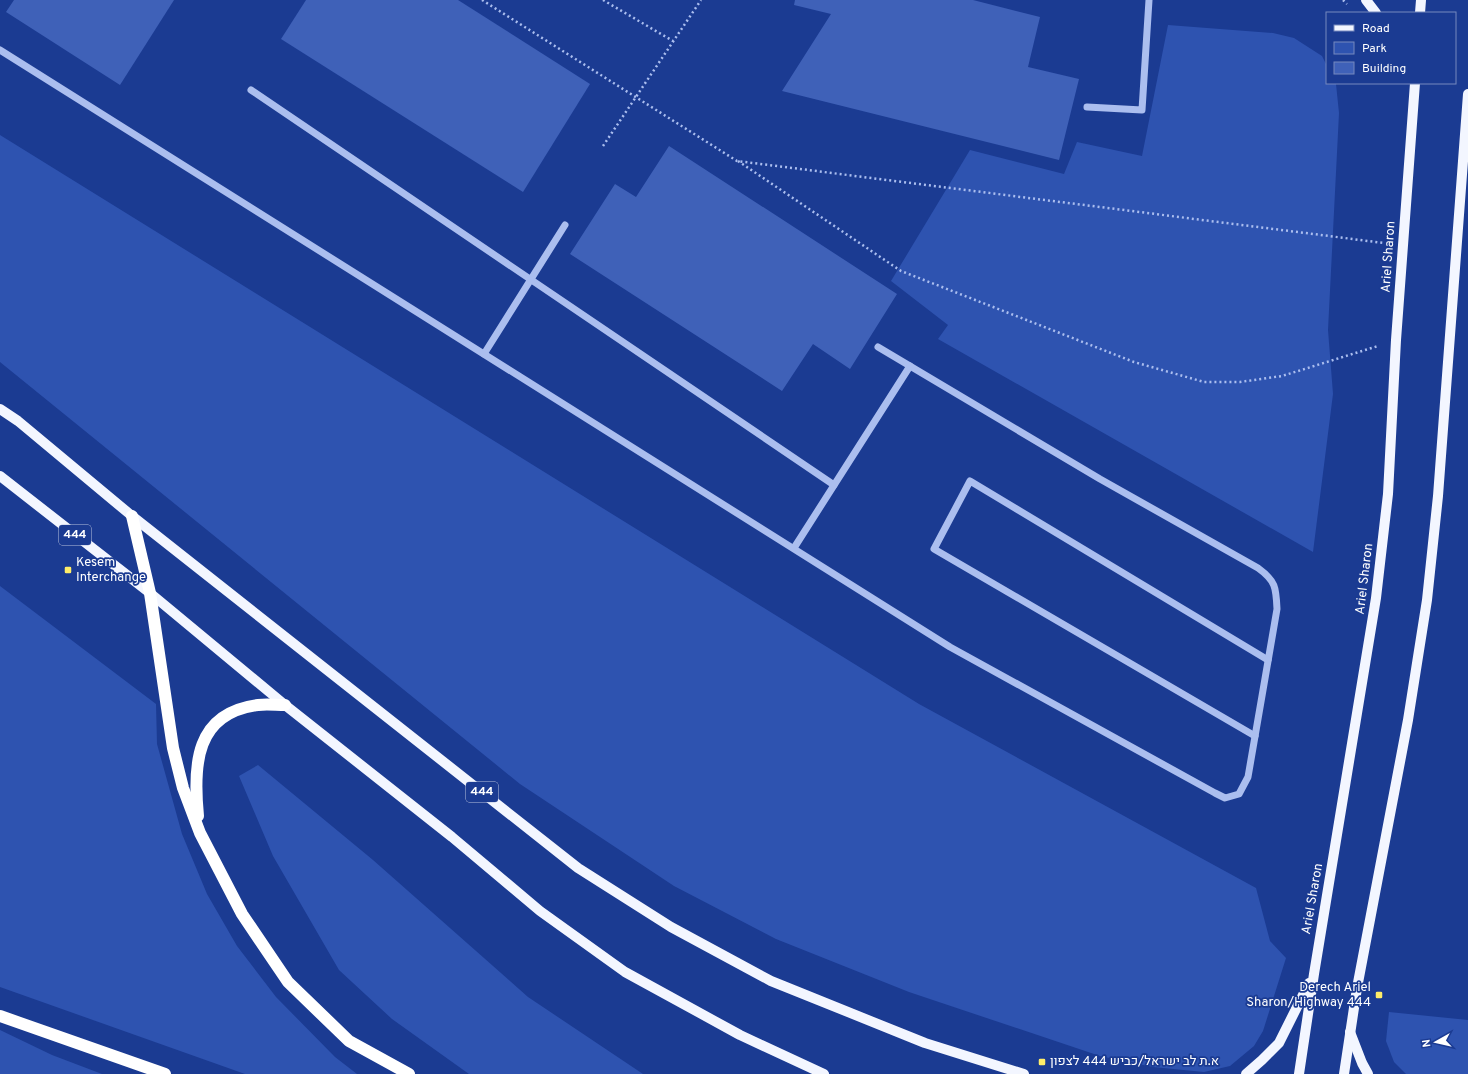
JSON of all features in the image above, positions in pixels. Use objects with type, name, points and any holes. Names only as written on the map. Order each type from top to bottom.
[{"type":"highway","points":[[132,516],[150,593],[173,748],[183,788],[200,833],[242,914],[288,982],[349,1041],[409,1074]]},
{"type":"highway","points":[[200,833],[196,802],[198,760],[202,743],[212,726],[224,715],[241,709],[258,705],[285,705]]},
{"type":"highway","points":[[0,1016],[165,1074]]},
{"type":"main road","points":[[1366,0],[1375,12]]},
{"type":"main road","points":[[1420,12],[1421,0]]},
{"type":"main road","name":"Ariel Sharon","points":[[1299,1074],[1376,598],[1388,494],[1396,340],[1415,84]]},
{"type":"main road","points":[[1344,1074],[1357,988],[1408,720],[1427,600],[1438,496],[1468,94]]},
{"type":"main road","name":"444","points":[[0,409],[18,421],[132,516],[578,868],[671,927],[771,981],[925,1043],[1024,1074]]},
{"type":"main road","name":"444","points":[[0,476],[150,593],[285,705],[452,837],[540,911],[625,972],[740,1035],[824,1074]]},
{"type":"main road","points":[[1246,1074],[1279,1043],[1314,974]]},
{"type":"main road","points":[[1350,1031],[1362,1063],[1368,1074]]},
{"type":"lane","points":[[1086,107],[1142,110],[1148,0]]},
{"type":"lane","points":[[0,50],[950,647],[1225,798],[1239,794],[1248,777],[1277,609],[1276,592],[1270,576],[1100,479],[878,347]]},
{"type":"lane","points":[[250,90],[834,485]]},
{"type":"lane","points":[[484,354],[565,225]]},
{"type":"lane","points":[[794,548],[910,366]]},
{"type":"lane","points":[[1255,736],[934,549],[970,482],[1268,660]]},
{"type":"path","points":[[482,0],[737,161],[901,271],[1134,362],[1204,382],[1240,382],[1282,376],[1396,340]]},
{"type":"path","points":[[603,0],[673,41]]},
{"type":"path","points":[[603,146],[700,0]]},
{"type":"path","points":[[737,161],[1403,245]]},
{"type":"green space","points":[[1168,25],[1273,33],[1294,38],[1322,56],[1326,64],[1326,84],[1336,84],[1339,113],[1328,330],[1333,394],[1313,552],[938,339],[948,325],[891,281],[970,150],[1064,174],[1077,142],[1142,156]]},
{"type":"green space","points":[[0,135],[919,704],[1256,888],[1270,941],[1286,958],[1263,1031],[1254,1046],[1230,1066],[1204,1072],[1153,1067],[1100,1056],[909,992],[776,939],[674,886],[520,784],[0,362]]},
{"type":"green space","points":[[0,586],[156,704],[157,744],[182,834],[207,894],[237,946],[276,997],[335,1057],[357,1074],[245,1074],[0,987]]},
{"type":"green space","points":[[258,765],[373,860],[528,997],[643,1074],[469,1074],[392,1019],[339,970],[273,856],[239,776]]},
{"type":"green space","points":[[1389,1012],[1468,1020],[1468,1074],[1406,1074],[1394,1062],[1386,1041]]},
{"type":"green space","points":[[0,1030],[52,1055],[102,1074],[0,1074]]},
{"type":"building","points":[[14,0],[174,0],[120,85],[6,12]]},
{"type":"building","points":[[306,0],[458,0],[590,84],[523,192],[281,39]]},
{"type":"building","points":[[795,0],[973,0],[1040,17],[1028,67],[1079,79],[1059,160],[782,91],[831,14],[794,5]]},
{"type":"building","points":[[669,146],[897,294],[850,369],[813,344],[782,391],[570,254],[615,184],[636,197]]},
{"type":"place","name":"Kesem Interchange","points":[[68,570]]},
{"type":"place","name":"Derech Ariel Sharon/Highway 444","points":[[1379,995]]},
{"type":"place","name":"א.ת לב ישראל/כביש 444 לצפון","points":[[1042,1062]]}]
